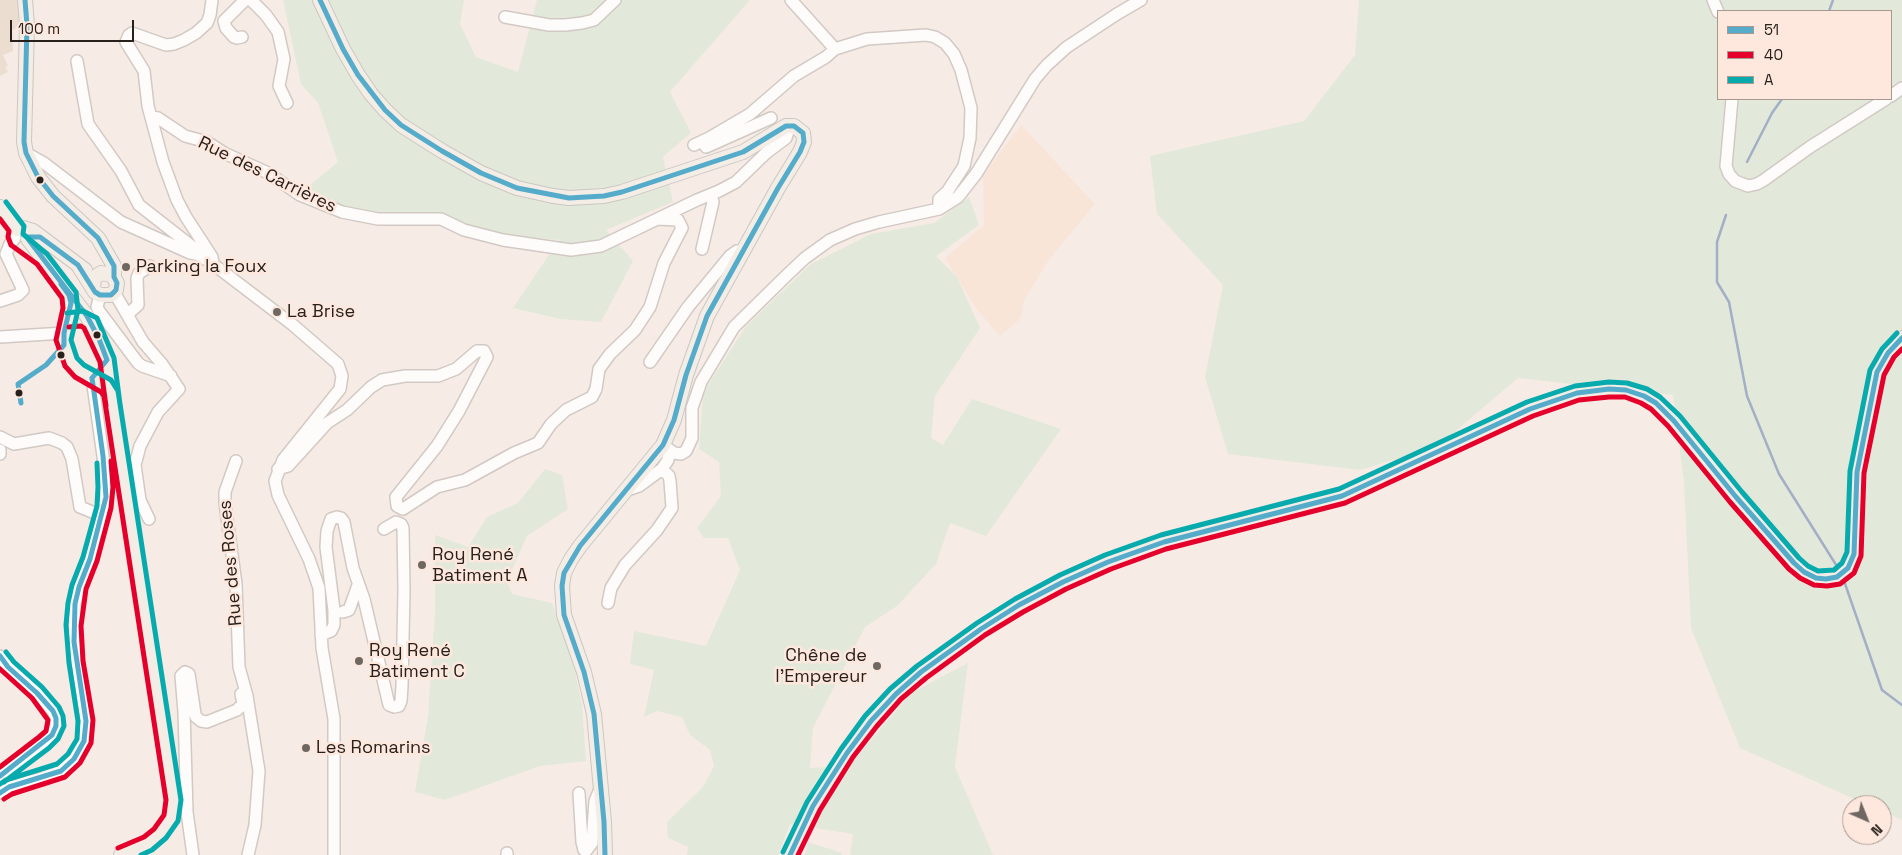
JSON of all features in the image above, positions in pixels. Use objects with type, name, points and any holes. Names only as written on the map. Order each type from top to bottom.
[{"type":"main road","points":[[25,0],[27,25],[24,142],[26,153],[53,196],[98,238],[114,266],[101,282]]},
{"type":"main road","points":[[320,0],[343,49],[358,75],[370,94],[385,110],[401,125],[427,142],[481,173],[517,188],[569,198],[584,198],[622,192],[743,152],[790,125],[797,127],[804,133],[804,142],[707,316],[686,375],[666,447],[627,490],[570,559],[564,573],[562,586],[564,615],[584,672],[592,707],[602,787],[605,855]]},
{"type":"main road","points":[[0,208],[25,236],[90,322],[101,344],[106,360],[179,783],[174,800],[174,809],[166,826],[155,839],[121,855]]},
{"type":"main road","points":[[25,236],[78,265],[101,282],[117,283],[114,292]]},
{"type":"main road","points":[[69,295],[71,303],[64,346],[71,362],[79,371],[106,386],[111,393]]},
{"type":"main road","points":[[66,326],[78,317],[90,322]]},
{"type":"main road","points":[[790,855],[813,806],[847,753],[871,721],[896,694],[921,672],[981,628],[1019,605],[1081,574],[1164,542],[1342,496],[1530,409],[1571,395],[1593,391],[1626,390],[1644,396],[1656,403],[1674,421],[1742,504],[1794,563],[1816,578],[1836,577],[1848,568],[1854,554],[1857,472],[1877,372],[1888,353],[1902,338]]},
{"type":"main road","points":[[92,378],[106,360]]},
{"type":"street","points":[[212,0],[207,23],[196,33],[184,40],[170,45],[132,33],[126,42],[144,71],[148,106],[163,162],[177,200],[212,257],[213,264]]},
{"type":"street","points":[[242,37],[234,37],[226,28],[224,21],[245,0]]},
{"type":"street","points":[[251,0],[278,32],[284,59],[279,86],[287,103]]},
{"type":"street","points":[[505,17],[565,26],[594,20],[616,0]]},
{"type":"street","points":[[791,0],[835,49]]},
{"type":"street","points":[[666,447],[681,454],[686,451],[690,445],[692,408],[696,394],[701,382],[734,327],[799,264],[830,240],[855,229],[939,209],[954,201],[968,186],[1035,79],[1047,65],[1067,48],[1141,0]]},
{"type":"street","points":[[771,118],[707,147],[698,148],[694,145],[710,138],[750,114],[794,76],[826,58],[835,49],[867,39],[935,36],[945,43],[954,54],[961,70],[971,108],[970,138],[964,166],[947,192],[939,199],[939,209]]},
{"type":"street","points":[[77,61],[88,124],[121,171],[139,206],[194,248],[199,255]]},
{"type":"street","points":[[1732,100],[1726,166],[1729,174],[1735,181],[1748,186],[1764,180],[1837,129],[1884,100]]},
{"type":"street","name":"Rue des Carrières","points":[[152,117],[158,118],[185,136],[207,142],[224,153],[268,173],[300,195],[342,212],[378,219],[441,219],[464,230],[503,240],[571,250],[601,246],[736,182],[786,138],[790,125]]},
{"type":"street","points":[[40,174],[56,172]]},
{"type":"street","points":[[40,174],[56,172],[121,222],[190,253],[199,255],[277,312],[338,364],[342,376],[340,389],[283,460],[275,481],[278,495],[309,560],[319,588],[321,635],[334,719],[334,855]]},
{"type":"street","points":[[702,249],[713,202],[711,195]]},
{"type":"street","points":[[278,469],[288,466],[327,424],[347,410],[371,387],[382,380],[405,376],[438,376],[456,369],[477,350],[484,351],[487,357],[459,411],[437,446],[396,497],[397,506],[403,509],[437,487],[465,480],[514,453],[538,443],[551,424],[566,410],[592,397],[596,388],[599,369],[610,354],[635,330],[650,307],[664,264],[682,228],[678,220],[658,219]]},
{"type":"street","points":[[0,301],[18,295],[22,290],[6,254],[10,244],[25,236]]},
{"type":"street","points":[[650,362],[688,307],[730,256],[737,251],[742,252]]},
{"type":"street","points":[[128,314],[138,304],[137,278],[139,273],[150,266]]},
{"type":"street","points":[[101,282],[99,311],[138,363],[171,376]]},
{"type":"street","points":[[114,292],[143,342],[171,376],[179,389],[158,412],[140,446],[135,465],[140,500],[149,519]]},
{"type":"street","points":[[0,337],[66,326]]},
{"type":"street","points":[[0,794],[17,784],[61,771],[74,759],[84,741],[86,721],[74,642],[75,604],[102,516],[106,487],[92,378]]},
{"type":"street","points":[[0,437],[14,444],[49,438],[62,443],[67,447],[72,459],[80,506],[102,516]]},
{"type":"street","points":[[627,490],[639,486],[662,469],[668,460],[666,447]]},
{"type":"street","name":"Rue des Roses","points":[[179,783],[182,674],[185,672],[189,674],[196,717],[207,722],[230,713],[243,704],[240,689],[236,584],[224,503],[225,492],[236,461]]},
{"type":"street","points":[[608,602],[611,588],[625,565],[657,530],[672,508],[670,481],[662,469]]},
{"type":"street","points":[[321,635],[331,631],[334,625],[326,531],[331,518],[337,516],[342,518],[344,522],[386,697],[389,705],[398,706],[401,701],[402,686],[403,528],[401,524],[396,522],[384,529]]},
{"type":"street","points":[[343,612],[349,610],[358,585]]},
{"type":"street","points":[[0,656],[8,667],[37,693],[53,711],[56,718],[56,726],[44,743],[0,776]]},
{"type":"street","name":"Rue des Roses","points":[[239,667],[247,696],[259,771],[255,825],[248,855]]},
{"type":"street","points":[[179,783],[193,855]]},
{"type":"street","points":[[579,793],[582,842],[586,851],[592,842],[595,801],[602,787]]},
{"type":"shaded area","points":[[0,0],[21,0],[22,24],[19,25],[19,29],[12,30],[13,51],[3,55],[8,66],[5,67],[8,72],[0,76]]},
{"type":"shaded area","points":[[1021,125],[1095,204],[1048,261],[1024,300],[1021,318],[1000,336],[976,308],[945,258],[984,225],[983,176]]},
{"type":"green space","points":[[283,0],[464,0],[460,24],[476,57],[518,72],[537,0],[750,0],[670,92],[691,133],[663,157],[673,202],[606,230],[633,261],[601,322],[560,319],[513,308],[559,240],[488,233],[439,215],[376,214],[341,210],[304,190],[338,162],[318,103],[301,84]]},
{"type":"green space","points":[[1359,0],[1902,0],[1902,820],[1892,816],[1892,795],[1846,795],[1740,748],[1691,628],[1684,483],[1673,395],[1518,378],[1437,447],[1360,470],[1228,454],[1205,377],[1223,285],[1157,214],[1150,156],[1304,121],[1355,55]]},
{"type":"green space","points":[[969,197],[979,225],[936,256],[957,277],[980,328],[935,396],[931,438],[943,445],[972,399],[1061,429],[986,536],[950,523],[936,564],[897,606],[865,627],[813,728],[810,768],[849,766],[911,693],[968,663],[955,767],[993,855],[850,855],[853,834],[790,824],[778,855],[687,855],[688,847],[668,838],[667,822],[703,787],[714,766],[710,750],[690,735],[682,717],[657,711],[644,717],[654,670],[630,664],[634,631],[706,646],[740,570],[728,538],[704,538],[697,528],[721,496],[719,462],[699,449],[703,393],[746,326],[811,264],[871,234],[934,223]]},
{"type":"green space","points":[[545,469],[562,475],[568,509],[527,536],[507,581],[512,594],[552,603],[570,650],[582,704],[586,761],[540,766],[445,800],[415,792],[428,716],[435,612],[435,535],[468,547],[487,517],[518,503]]},
{"type":"green space","points":[[808,842],[842,853],[842,855],[805,855]]},
{"type":"waterway","points":[[1829,10],[1833,0]]},
{"type":"waterway","points":[[1747,162],[1772,113],[1781,100]]},
{"type":"waterway","points":[[1726,215],[1717,242],[1717,282],[1729,302],[1747,396],[1779,474],[1838,568]]},
{"type":"waterway","points":[[1843,578],[1882,690],[1902,705]]},
{"type":"transit line","name":"51","points":[[25,0],[27,25],[24,142],[26,153],[38,177],[53,196],[98,238],[114,266],[114,277],[117,283],[116,290],[111,295],[100,295],[95,292],[78,265],[40,237],[29,237],[28,239],[87,316],[99,339],[107,360],[92,378]]},
{"type":"transit line","name":"51","points":[[320,0],[343,49],[358,75],[385,110],[401,125],[442,151],[481,173],[517,188],[569,198],[604,196],[622,192],[743,152],[786,126],[794,126],[803,133],[804,142],[800,152],[707,316],[686,375],[674,420],[663,445],[580,546],[564,573],[562,586],[564,615],[584,672],[594,714],[604,822],[605,855]]},
{"type":"transit line","name":"A","points":[[6,202],[24,226],[23,234],[47,254],[76,292],[78,310],[71,340],[77,358],[84,365],[111,380],[118,391],[181,800],[178,821],[166,838],[152,850],[141,855]]},
{"type":"transit line","name":"40","points":[[0,219],[9,231],[8,237],[11,245],[37,264],[62,298],[63,308],[56,340],[65,366],[75,377],[101,392],[104,396],[166,800],[164,815],[154,829],[144,837],[118,848]]},
{"type":"transit line","name":"51","points":[[21,403],[18,384],[46,365],[64,345],[64,333],[71,303],[69,295],[61,284]]},
{"type":"transit line","name":"A","points":[[67,313],[83,311],[97,318],[114,358],[120,404]]},
{"type":"transit line","name":"40","points":[[69,327],[81,326],[84,328],[100,362],[106,406]]},
{"type":"transit line","name":"A","points":[[783,852],[807,802],[865,716],[890,689],[917,666],[977,623],[1015,599],[1060,575],[1105,555],[1161,535],[1339,489],[1527,402],[1575,386],[1609,382],[1627,383],[1647,389],[1660,397],[1680,416],[1799,558],[1808,566],[1818,571],[1834,570],[1842,563],[1847,552],[1850,471],[1870,370],[1882,349],[1897,333]]},
{"type":"transit line","name":"51","points":[[790,855],[813,806],[847,753],[871,721],[896,694],[921,672],[981,629],[1019,605],[1063,582],[1108,562],[1164,542],[1342,496],[1530,409],[1577,393],[1609,389],[1626,390],[1644,396],[1656,403],[1674,421],[1736,497],[1794,563],[1804,572],[1816,578],[1837,577],[1848,568],[1854,554],[1857,472],[1877,372],[1888,353],[1902,338]]},
{"type":"transit line","name":"40","points":[[798,855],[820,810],[853,757],[901,699],[926,678],[985,635],[1023,612],[1066,589],[1111,569],[1166,549],[1345,503],[1533,416],[1579,400],[1625,397],[1651,409],[1668,426],[1730,502],[1789,569],[1800,578],[1814,585],[1840,584],[1854,573],[1861,556],[1864,473],[1884,375],[1894,357],[1902,349]]},
{"type":"transit line","name":"51","points":[[0,793],[9,787],[61,771],[74,759],[84,741],[86,721],[74,642],[75,604],[79,587],[90,559],[106,497],[103,456],[92,378]]},
{"type":"transit line","name":"40","points":[[4,799],[12,794],[65,777],[80,763],[91,743],[93,720],[83,661],[81,626],[86,589],[97,561],[111,508],[113,487],[111,461]]},
{"type":"transit line","name":"A","points":[[0,784],[6,780],[57,764],[68,754],[77,739],[78,721],[69,663],[66,625],[72,585],[83,557],[97,506],[97,463]]},
{"type":"transit line","name":"A","points":[[4,782],[49,748],[58,739],[64,726],[63,716],[59,707],[42,687],[14,662],[6,652]]},
{"type":"transit line","name":"51","points":[[0,656],[8,667],[37,693],[53,711],[56,718],[56,726],[52,735],[0,776]]},
{"type":"transit line","name":"40","points":[[0,669],[32,698],[48,720],[46,731],[0,767]]},
{"type":"place","name":"Parking la Foux","points":[[126,267]]},
{"type":"place","name":"La Brise","points":[[277,312]]},
{"type":"place","name":"Roy René Batiment A","points":[[422,565]]},
{"type":"place","name":"Roy René Batiment C","points":[[359,661]]},
{"type":"place","name":"Chêne de l'Empereur","points":[[877,666]]},
{"type":"place","name":"Les Romarins","points":[[306,748]]}]
